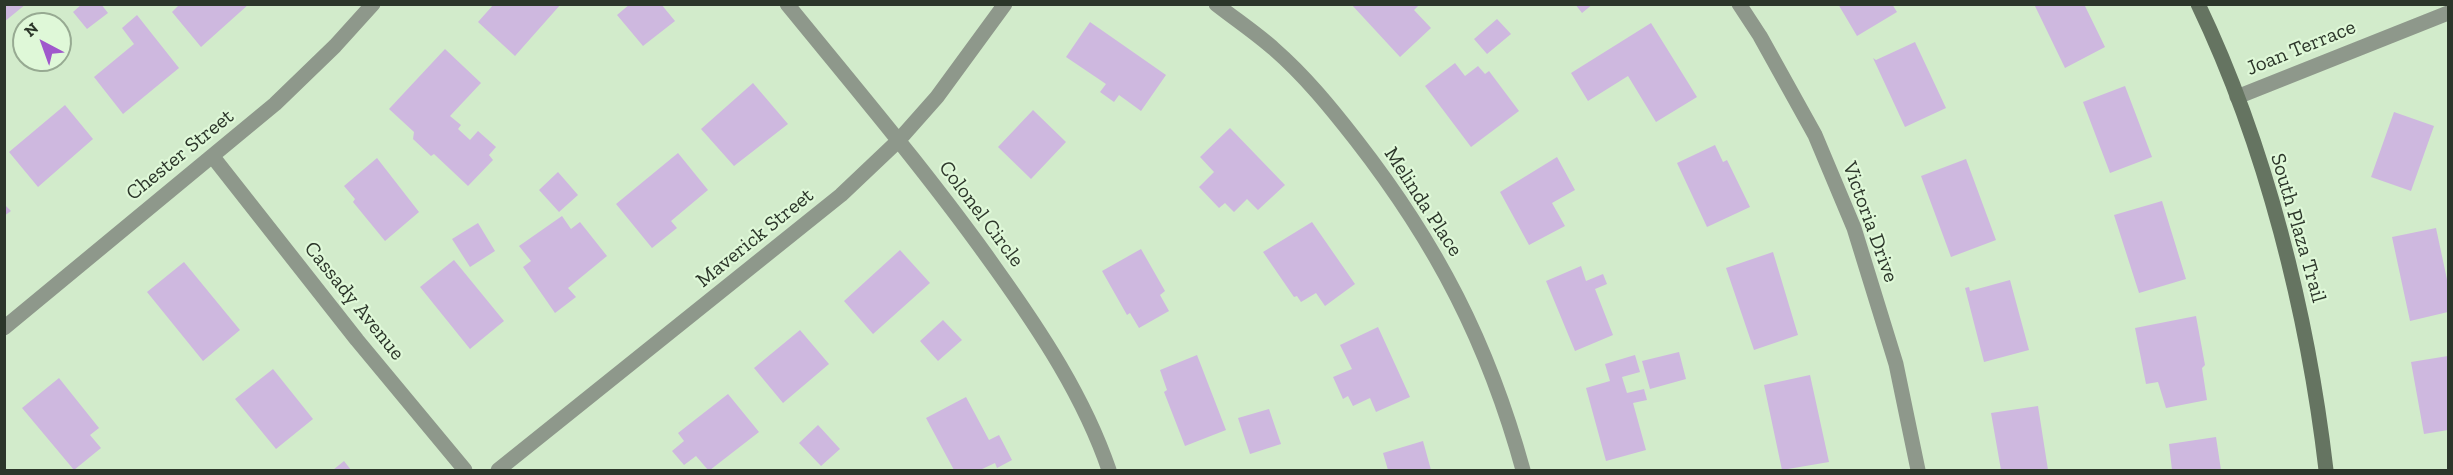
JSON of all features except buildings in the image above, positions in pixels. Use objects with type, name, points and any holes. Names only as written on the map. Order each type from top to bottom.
[{"type":"main road","name":"South Plaza Trail","points":[[2198,4],[2237,97],[2276,214],[2301,317],[2320,421],[2325,471]]},
{"type":"street","name":"Chester Street","points":[[4,328],[275,104],[335,46],[373,4]]},
{"type":"street","name":"Colonel Circle","points":[[787,4],[966,227],[1029,314],[1066,374],[1109,471]]},
{"type":"street","name":"Maverick Street","points":[[498,471],[841,195],[898,141],[937,97],[1005,4]]},
{"type":"street","name":"Melinda Place","points":[[1216,4],[1274,49],[1321,95],[1396,193],[1432,248],[1468,317],[1508,414],[1522,471]]},
{"type":"street","name":"Victoria Drive","points":[[1738,4],[1760,36],[1815,135],[1854,228],[1896,364],[1918,471]]},
{"type":"street","name":"Joan Terrace","points":[[2237,97],[2448,13]]},
{"type":"street","name":"Cassady Avenue","points":[[213,157],[357,340],[465,471]]}]
